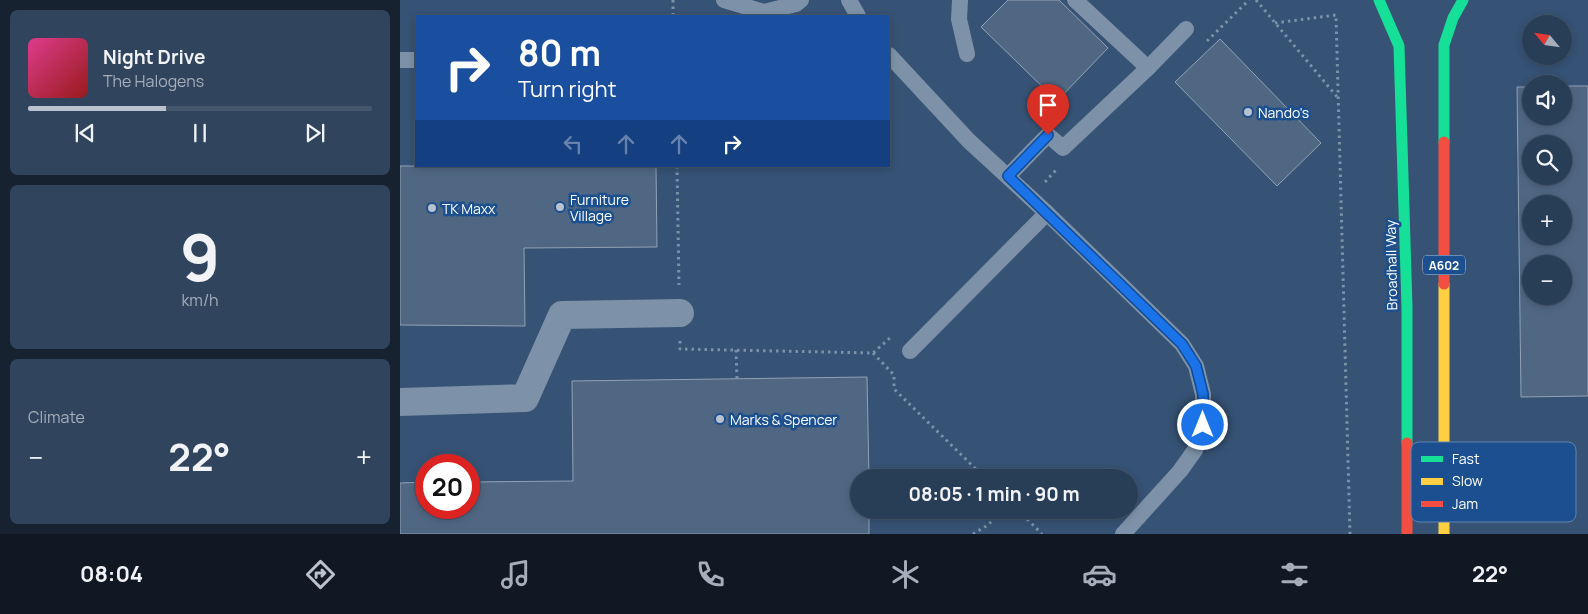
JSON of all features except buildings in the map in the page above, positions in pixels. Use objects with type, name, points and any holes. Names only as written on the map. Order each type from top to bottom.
[{"type":"highway","name":"Broadhall Way","points":[[1379,0],[1399,46],[1407,307],[1407,534]]},
{"type":"highway","name":"A602","points":[[1444,442],[1444,45],[1453,18],[1463,0]]},
{"type":"street","points":[[400,402],[525,398],[562,315],[680,313]]},
{"type":"lane","points":[[724,0],[764,12],[796,4],[801,0]]},
{"type":"lane","points":[[849,0],[857,15]]},
{"type":"lane","points":[[960,0],[959,19],[967,54]]},
{"type":"lane","points":[[1075,0],[1148,68]]},
{"type":"lane","points":[[1008,176],[1048,135],[1064,148],[1186,29]]},
{"type":"lane","points":[[890,56],[969,141],[1047,213],[1182,344],[1196,366],[1203,394],[1203,425],[1195,450],[1180,471],[1123,534]]},
{"type":"lane","points":[[400,60],[415,60]]},
{"type":"lane","points":[[910,351],[1047,213]]},
{"type":"path","points":[[673,0],[674,15]]},
{"type":"path","points":[[1256,0],[1338,98]]},
{"type":"path","points":[[1275,23],[1336,15],[1350,534]]},
{"type":"path","points":[[677,167],[680,349],[873,353],[894,375],[894,389],[976,469]]},
{"type":"path","points":[[736,350],[737,378]]},
{"type":"path","points":[[973,534],[988,525],[994,519]]},
{"type":"path","points":[[1027,519],[1042,534]]},
{"type":"traffic: fast","points":[[1379,0],[1399,46],[1407,307],[1407,443]]},
{"type":"traffic: fast","points":[[1444,142],[1444,45],[1453,18],[1463,0]]},
{"type":"traffic: slow","points":[[1444,284],[1444,442]]},
{"type":"traffic: slow","points":[[1444,522],[1444,534]]},
{"type":"traffic: jam","points":[[1444,142],[1444,284]]},
{"type":"traffic: jam","points":[[1407,443],[1407,534]]},
{"type":"place","name":"Nando's","points":[[1248,112]]},
{"type":"place","name":"Furniture Village","points":[[560,207]]},
{"type":"place","name":"TK Maxx","points":[[432,208]]},
{"type":"place","name":"Marks & Spencer","points":[[720,419]]},
{"type":"route","points":[[1048,135],[1008,176],[1182,344],[1196,366],[1203,394],[1203,425]]}]
